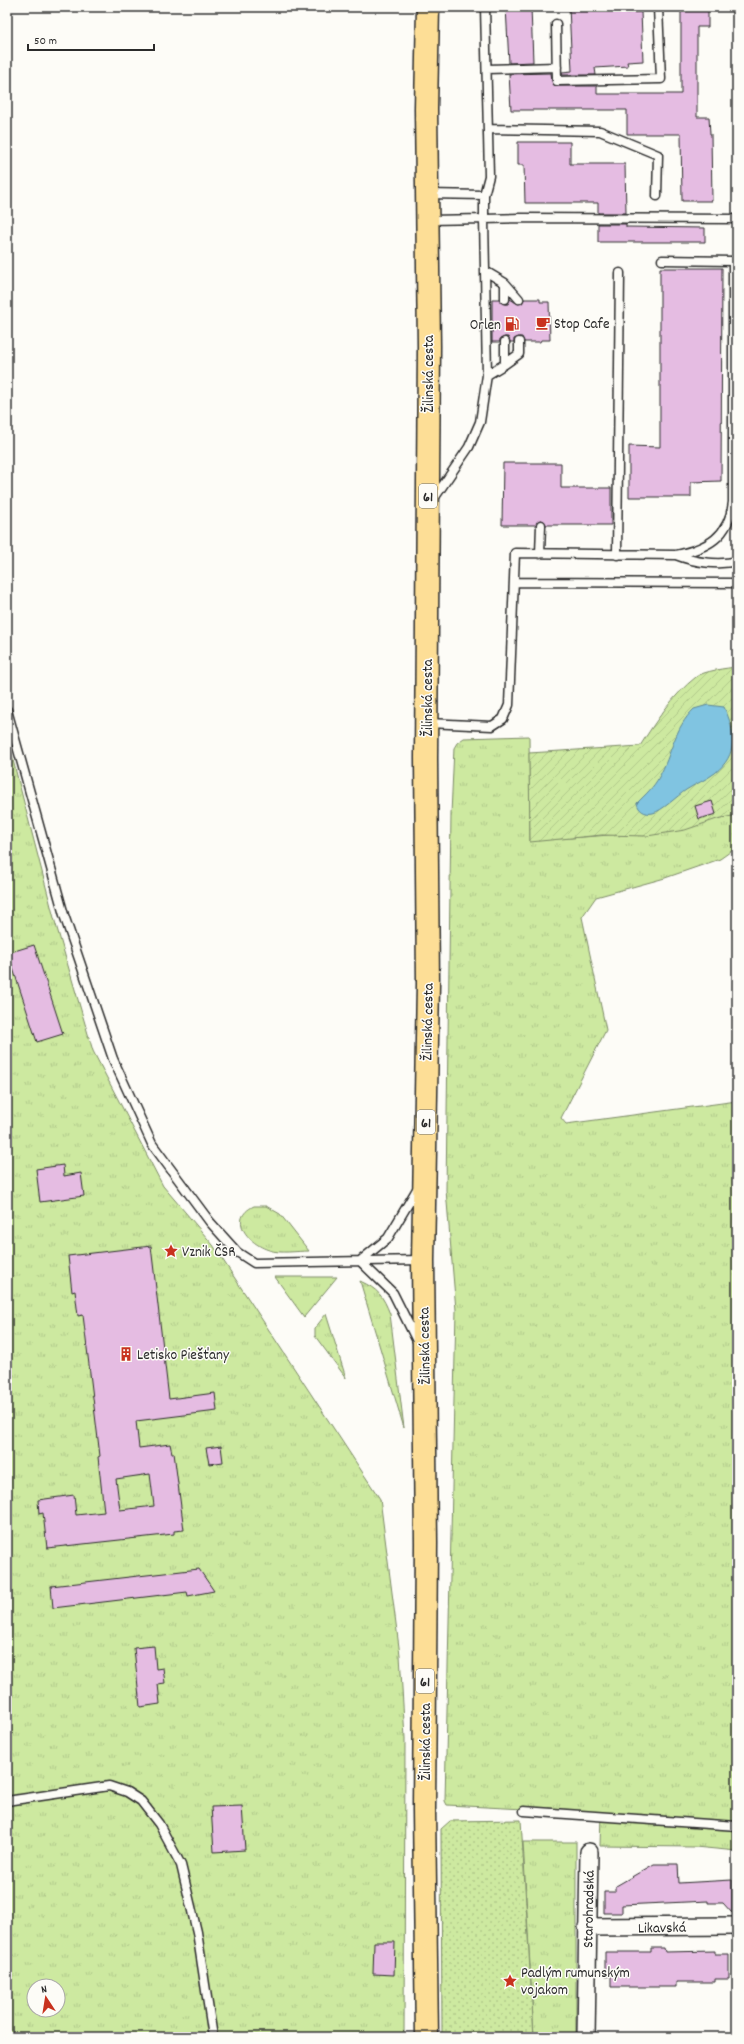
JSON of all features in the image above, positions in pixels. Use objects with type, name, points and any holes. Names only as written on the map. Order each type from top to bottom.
[{"type":"main road","name":"Žilinská cesta","points":[[428,7],[426,109],[426,220],[429,346],[427,723],[428,984],[423,1260],[426,1543],[424,1810],[428,2037]]},
{"type":"street","name":"Starohradská","points":[[586,2037],[589,1852]]},
{"type":"street","name":"Likavská","points":[[587,1927],[737,1926]]},
{"type":"lane","points":[[428,507],[470,448],[480,422],[487,375],[484,195],[489,176],[485,7]]},
{"type":"lane","points":[[556,24],[557,81],[661,78],[658,7]]},
{"type":"lane","points":[[487,69],[557,66]]},
{"type":"lane","points":[[488,129],[600,131],[658,155],[657,196]]},
{"type":"lane","points":[[427,194],[484,195]]},
{"type":"lane","points":[[426,220],[520,218],[737,219]]},
{"type":"lane","points":[[427,723],[492,726],[503,719],[509,704],[515,553],[617,555],[676,554],[697,550],[724,532],[729,523],[733,502],[735,372],[735,307],[732,261],[662,260]]},
{"type":"lane","points":[[485,270],[505,283],[519,299]]},
{"type":"lane","points":[[617,555],[620,273]]},
{"type":"lane","points":[[505,283],[505,299]]},
{"type":"lane","points":[[505,342],[505,364]]},
{"type":"lane","points":[[487,375],[519,354],[519,342]]},
{"type":"lane","points":[[540,525],[540,554]]},
{"type":"lane","points":[[676,554],[690,560],[713,563],[737,561]]},
{"type":"lane","points":[[514,582],[737,583]]},
{"type":"lane","points":[[7,710],[64,915],[113,1059],[152,1144],[210,1222],[237,1252],[254,1263],[423,1260]]},
{"type":"lane","points":[[360,1261],[388,1238],[408,1207],[425,1175]]},
{"type":"lane","points":[[360,1261],[393,1293],[424,1357]]},
{"type":"lane","points":[[7,1801],[109,1786],[127,1792],[141,1801],[160,1824],[181,1865],[197,1932],[214,2037]]},
{"type":"lane","points":[[524,1811],[737,1826]]},
{"type":"green space","points":[[737,667],[737,815],[717,819],[685,830],[647,836],[602,835],[530,842],[529,753],[640,746],[658,718],[672,700],[696,677],[709,671]]},
{"type":"green space","points":[[529,736],[530,841],[623,834],[737,815],[737,847],[720,859],[665,878],[596,897],[582,917],[606,1030],[561,1118],[566,1124],[737,1101],[737,1851],[695,1847],[600,1846],[601,1813],[447,1805],[445,1801],[456,1310],[446,1190],[451,814],[454,748],[457,743],[464,738]]},
{"type":"green space","points":[[7,737],[54,918],[93,1051],[163,1186],[213,1245],[380,1499],[400,1655],[405,1738],[404,2037],[7,2037]]},
{"type":"green space","points":[[254,1206],[266,1206],[280,1214],[309,1251],[273,1251],[254,1242],[244,1231],[242,1218],[246,1211]]},
{"type":"green space","points":[[275,1277],[337,1277],[304,1317]]},
{"type":"green space","points":[[360,1281],[376,1290],[385,1302],[390,1314],[404,1428]]},
{"type":"green space","points":[[326,1314],[346,1378],[315,1336],[315,1328]]},
{"type":"green space","points":[[521,1820],[534,2037],[442,2037],[441,1829],[450,1821]]},
{"type":"green space","points":[[523,1842],[576,1842],[576,2037],[534,2037]]},
{"type":"water","points":[[708,705],[724,707],[728,716],[731,725],[733,743],[728,759],[715,773],[686,790],[657,812],[647,813],[642,811],[637,803],[657,781],[682,724],[694,709]]},
{"type":"building","points":[[506,7],[531,7],[533,62],[509,63]]},
{"type":"building","points":[[569,7],[621,7],[622,13],[641,12],[643,61],[627,62],[628,66],[595,68],[596,75],[562,75],[562,72],[572,71]]},
{"type":"building","points":[[681,7],[708,7],[708,27],[697,27],[697,117],[709,117],[711,134],[712,201],[682,201],[681,134],[627,134],[627,110],[511,110],[509,74],[551,73],[552,81],[555,86],[597,86],[597,94],[681,94]]},
{"type":"building","points":[[518,142],[570,142],[570,164],[625,164],[626,213],[598,213],[598,203],[525,203],[524,165],[518,165]]},
{"type":"building","points":[[598,224],[626,224],[626,227],[705,228],[705,242],[598,242]]},
{"type":"building","points":[[660,268],[722,268],[721,481],[691,482],[691,497],[629,497],[629,446],[660,447]]},
{"type":"building","points":[[492,299],[500,299],[500,302],[505,304],[508,304],[510,299],[518,304],[522,303],[524,299],[540,299],[540,302],[549,302],[550,340],[541,340],[540,342],[524,342],[522,337],[519,337],[514,339],[514,342],[510,342],[508,337],[505,337],[500,339],[500,342],[492,342]]},
{"type":"building","points":[[503,463],[561,463],[561,488],[611,488],[611,525],[546,525],[544,521],[541,520],[536,525],[502,525]]},
{"type":"building","points":[[712,801],[716,814],[699,819],[695,806]]},
{"type":"building","points":[[34,945],[63,1034],[37,1042],[8,953]]},
{"type":"building","points":[[63,1165],[64,1176],[81,1173],[84,1196],[40,1202],[36,1169]]},
{"type":"building","points":[[151,1246],[169,1399],[215,1393],[217,1411],[136,1421],[139,1448],[170,1444],[172,1453],[174,1453],[184,1530],[174,1531],[174,1534],[47,1548],[43,1513],[39,1514],[38,1500],[74,1495],[76,1515],[104,1512],[98,1457],[100,1456],[83,1315],[78,1316],[75,1291],[72,1292],[68,1256]],"holes":[[[150,1474],[154,1506],[120,1510],[116,1479]]]},
{"type":"building","points":[[221,1446],[223,1462],[209,1464],[206,1448]]},
{"type":"building","points":[[199,1569],[214,1591],[188,1596],[187,1592],[53,1608],[51,1586]]},
{"type":"building","points":[[154,1646],[156,1669],[163,1668],[165,1683],[158,1684],[160,1704],[140,1707],[134,1648]]},
{"type":"building","points":[[242,1806],[245,1850],[214,1852],[211,1807]]},
{"type":"building","points":[[654,1864],[678,1864],[679,1883],[732,1880],[732,1913],[723,1903],[708,1903],[708,1901],[622,1905],[622,1913],[604,1913],[604,1892],[616,1892],[616,1886]]},
{"type":"building","points":[[374,1942],[395,1942],[394,1975],[373,1974]]},
{"type":"building","points":[[651,1948],[664,1948],[665,1952],[715,1951],[715,1954],[729,1954],[729,1979],[715,1979],[715,1982],[676,1982],[676,1987],[611,1987],[611,1976],[605,1977],[605,1952],[651,1952]]},
{"type":"place","name":"Stop Cafe","points":[[543,323]]},
{"type":"place","name":"Orlen","points":[[512,324]]},
{"type":"place","name":"Vznik ČSR","points":[[171,1251]]},
{"type":"place","name":"Letisko Piešťany","points":[[126,1354]]},
{"type":"place","name":"Padlým rumunským vojakom","points":[[510,1981]]}]
